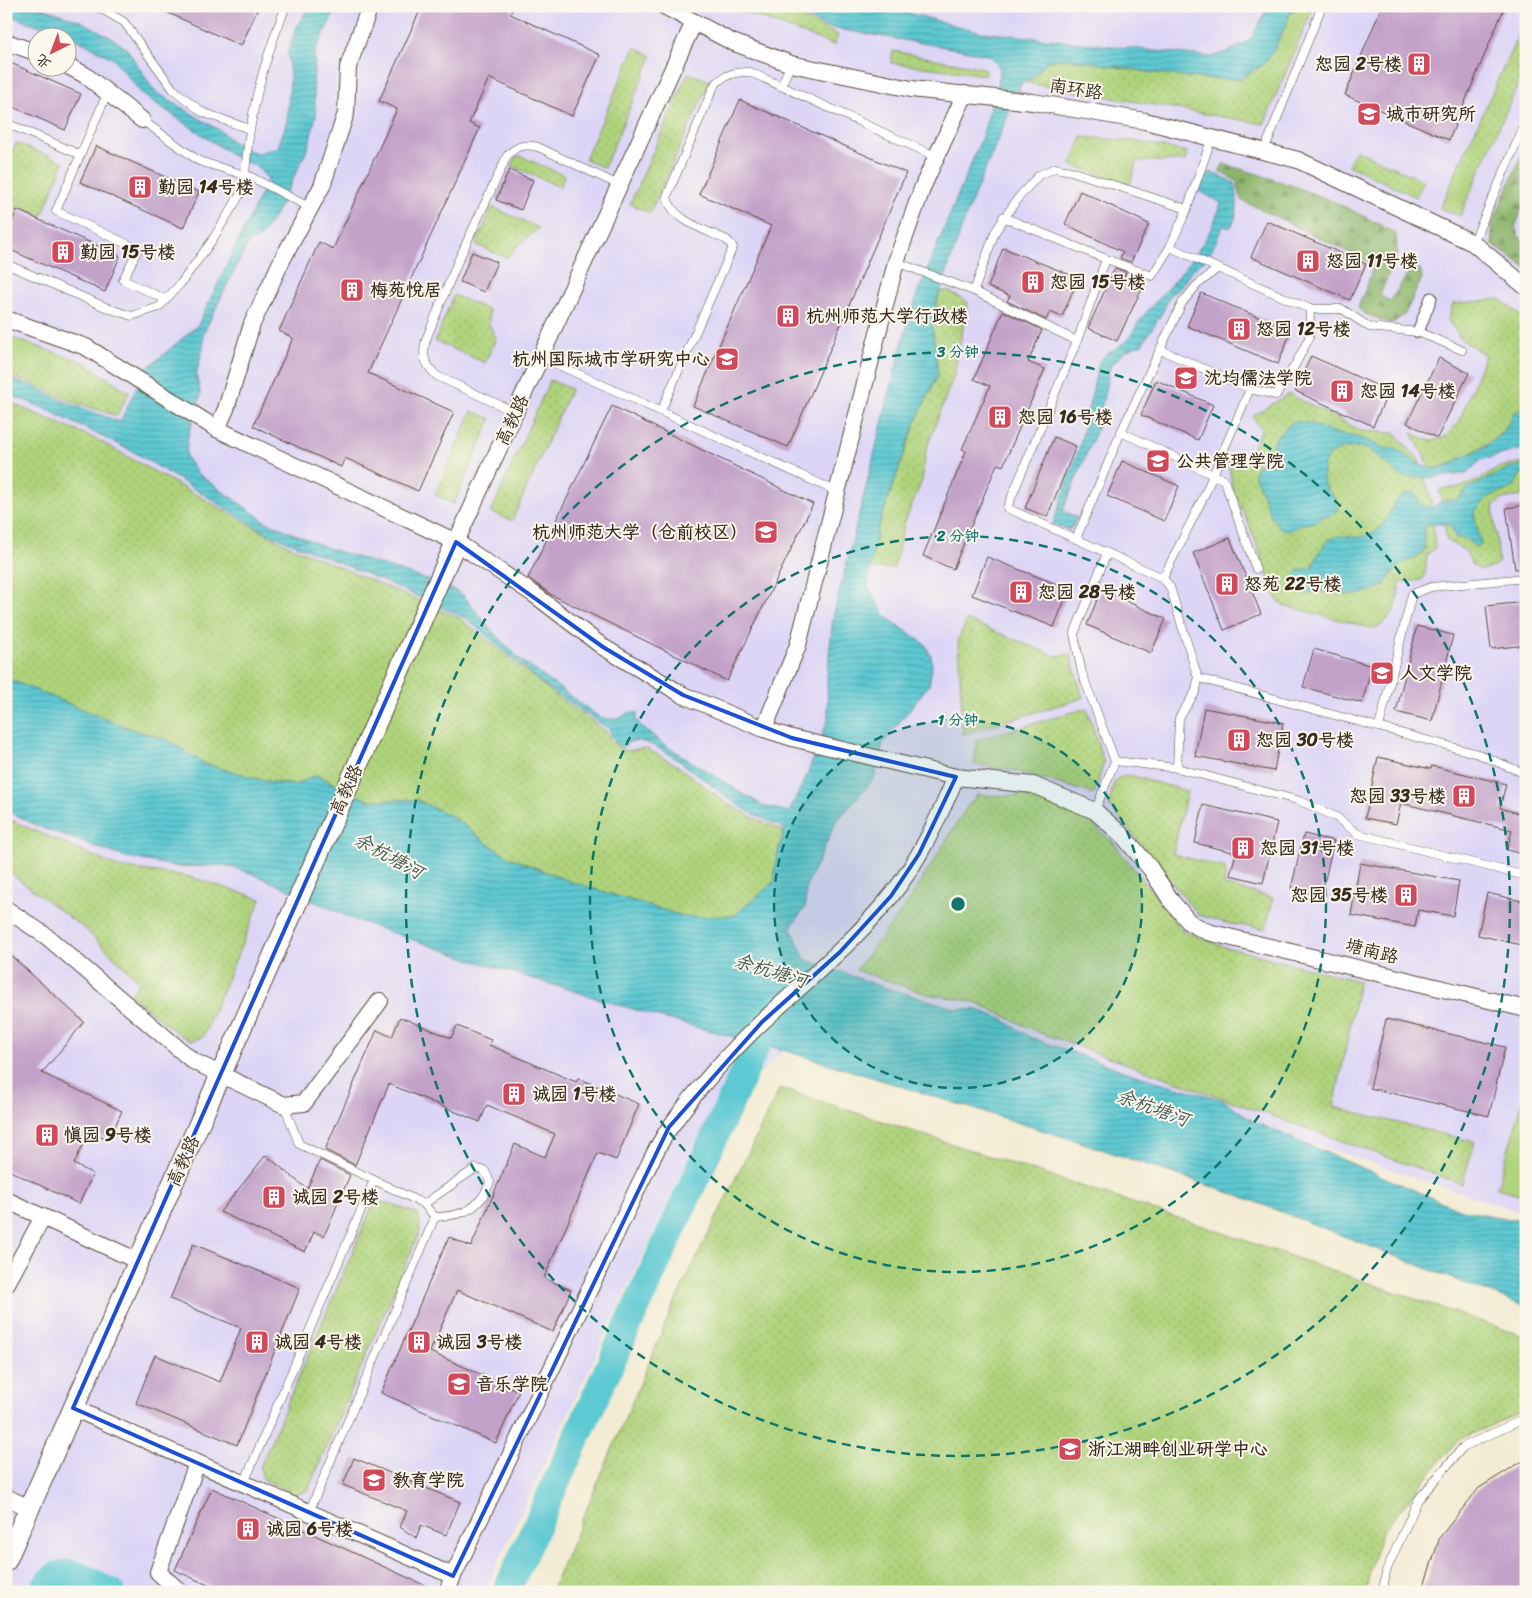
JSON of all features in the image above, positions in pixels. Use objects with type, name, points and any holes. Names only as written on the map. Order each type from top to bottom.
[{"type":"street","points":[[212,427],[226,410],[252,324],[305,205],[322,186],[346,113],[348,66],[370,6]]},
{"type":"street","name":"南环路","points":[[664,6],[732,42],[791,64],[911,89],[1033,102],[1145,120],[1298,160],[1473,243],[1526,287]]},
{"type":"street","name":"高教路","points":[[8,1553],[74,1408],[376,720],[694,22]]},
{"type":"street","points":[[6,42],[28,50]]},
{"type":"street","points":[[78,72],[142,120]]},
{"type":"street","points":[[764,729],[798,645],[896,262],[923,186],[970,94]]},
{"type":"street","points":[[1418,332],[1431,298]]},
{"type":"street","points":[[6,319],[86,347],[212,427],[456,542],[535,595],[611,652],[683,695],[764,729],[792,738],[956,777],[1033,785],[1096,811]]},
{"type":"street","points":[[447,1592],[640,1183],[670,1127],[703,1085],[762,1022],[840,952],[891,896],[919,854],[937,822],[956,777]]},
{"type":"street","name":"塘南路","points":[[1096,811],[1124,837],[1150,868],[1172,902],[1190,923],[1208,932],[1526,1009]]},
{"type":"street","points":[[6,909],[46,936],[193,1061],[220,1076],[284,1105],[304,1103],[380,1002]]},
{"type":"street","points":[[6,1200],[138,1261]]},
{"type":"street","points":[[6,1286],[43,1218]]},
{"type":"street","points":[[74,1408],[453,1576]]},
{"type":"street","points":[[180,1592],[158,1572],[197,1463]]},
{"type":"street","points":[[6,1497],[29,1508]]},
{"type":"lane","points":[[98,6],[124,22],[173,89],[202,112],[249,129]]},
{"type":"lane","points":[[6,264],[110,309],[132,316],[158,307],[211,242],[247,173],[249,129],[267,54],[286,6]]},
{"type":"lane","points":[[1264,151],[1322,6]]},
{"type":"lane","points":[[781,86],[791,64]]},
{"type":"lane","points":[[661,411],[733,247],[727,240],[676,214],[668,205],[667,196],[714,86],[722,77],[737,72],[750,72],[937,157]]},
{"type":"lane","points":[[107,94],[56,212],[138,249],[123,280],[165,299]]},
{"type":"lane","points":[[142,120],[199,161],[247,173],[305,205]]},
{"type":"lane","points":[[1473,243],[1526,121]]},
{"type":"lane","points":[[6,123],[81,155]]},
{"type":"lane","points":[[1003,217],[1152,276],[1170,247],[1187,209],[1212,138]]},
{"type":"lane","points":[[516,412],[437,376],[428,367],[424,359],[422,350],[426,338],[470,235],[507,156],[514,147],[526,144],[538,147],[620,185]]},
{"type":"lane","points":[[974,291],[995,232],[1003,217],[1039,175],[1055,168],[1187,209]]},
{"type":"lane","points":[[1170,247],[1191,258],[1310,309],[1342,309],[1369,327],[1418,332],[1462,350]]},
{"type":"lane","points":[[1106,258],[1077,341],[1007,508],[1163,578],[1170,587],[1198,678],[1196,691],[1179,718],[1177,768]]},
{"type":"lane","points":[[896,262],[974,291],[1077,341]]},
{"type":"lane","points":[[1076,539],[1121,432],[1182,303],[1197,285],[1217,269]]},
{"type":"lane","points":[[1161,350],[1250,389],[1276,395],[1296,365],[1309,338],[1310,309]]},
{"type":"lane","points":[[541,357],[838,492]]},
{"type":"lane","points":[[1163,578],[1204,496],[1250,389]]},
{"type":"lane","points":[[1121,432],[1224,480],[1256,569]]},
{"type":"lane","points":[[1096,811],[1115,761],[1082,673],[1074,634],[1107,553]]},
{"type":"lane","points":[[1379,727],[1412,594],[1431,587],[1526,578]]},
{"type":"lane","points":[[1198,678],[1478,754],[1526,774]]},
{"type":"lane","points":[[1115,761],[1177,768],[1300,801],[1336,817],[1358,834],[1526,876]]},
{"type":"lane","points":[[284,1105],[299,1144],[424,1204],[435,1217]]},
{"type":"lane","points":[[424,1204],[476,1168],[484,1171],[490,1182],[486,1193],[471,1209],[455,1216],[435,1217]]},
{"type":"lane","points":[[244,1484],[374,1180]]},
{"type":"lane","points":[[309,1512],[435,1217]]},
{"type":"lane","points":[[1383,1592],[1386,1571],[1418,1500],[1463,1448],[1526,1418]]},
{"type":"highlighted area","points":[[456,542],[603,647],[683,695],[792,738],[956,777],[919,854],[891,896],[840,952],[762,1022],[669,1127],[453,1576],[73,1408]]},
{"type":"shaded area","name":"杭州师范大学（仓前校区）","points":[[6,6],[1526,6],[1526,1214],[1293,1137],[841,996],[703,1128],[484,1592],[128,1592],[73,1564],[62,1564],[51,1568],[38,1592],[6,1592]]},
{"type":"green space","points":[[728,6],[777,6],[838,35],[834,45]]},
{"type":"green space","points":[[1294,6],[1314,6],[1264,124],[1022,82],[1033,78],[1047,61],[1066,59],[1166,74],[1240,79]]},
{"type":"green space","points":[[1526,18],[1526,66],[1460,216],[1440,208]]},
{"type":"green space","points":[[635,47],[652,56],[604,168],[585,159]]},
{"type":"green space","points":[[893,51],[983,68],[987,75],[891,63]]},
{"type":"green space","points":[[688,73],[710,81],[650,213],[630,204]]},
{"type":"green space","points":[[1082,137],[1134,141],[1187,152],[1185,161],[1137,161],[1130,184],[1071,165]]},
{"type":"green space","points":[[16,143],[64,162],[42,216],[17,206],[6,233],[6,164]]},
{"type":"green space","points":[[1526,145],[1526,200],[1515,227],[1518,235],[1526,243],[1526,268],[1493,245],[1491,227]]},
{"type":"green space","points":[[1356,150],[1424,181],[1416,197],[1348,165]]},
{"type":"green space","points":[[520,156],[564,175],[560,187],[512,166],[516,157]]},
{"type":"green space","points":[[1223,164],[1268,177],[1312,193],[1375,222],[1396,234],[1397,254],[1380,295],[1390,302],[1410,270],[1420,269],[1422,278],[1405,314],[1392,324],[1363,313],[1358,308],[1373,264],[1241,200],[1237,181],[1219,172]]},
{"type":"green space","points":[[492,207],[539,228],[514,249],[507,258],[476,245]]},
{"type":"green space","points":[[940,291],[948,291],[968,302],[954,375],[926,450],[922,481],[904,524],[894,568],[870,569],[878,527],[916,421],[938,375],[932,326]]},
{"type":"green space","points":[[454,295],[489,310],[489,324],[496,338],[485,363],[435,341]]},
{"type":"green space","points":[[1500,299],[1526,320],[1526,405],[1519,410],[1505,429],[1481,448],[1450,464],[1431,469],[1412,433],[1431,441],[1443,438],[1459,422],[1485,355],[1461,339],[1448,320],[1453,304]]},
{"type":"green space","points":[[6,336],[83,362],[129,392],[117,416],[62,398],[29,382],[6,377]]},
{"type":"green space","points":[[550,380],[571,389],[512,521],[491,512]]},
{"type":"green space","points":[[1289,394],[1362,431],[1395,433],[1419,460],[1431,499],[1435,548],[1427,554],[1425,576],[1422,580],[1399,583],[1398,598],[1394,610],[1387,620],[1375,629],[1285,606],[1276,599],[1253,534],[1233,489],[1227,457],[1245,464],[1261,430],[1253,416]]},
{"type":"green space","points":[[6,401],[96,439],[285,544],[460,618],[555,695],[606,731],[612,742],[625,751],[645,748],[675,764],[725,802],[754,818],[784,831],[776,860],[774,883],[734,916],[686,917],[571,882],[511,858],[488,844],[455,818],[417,800],[367,800],[316,775],[295,785],[265,781],[205,764],[165,739],[128,728],[6,678]]},
{"type":"green space","points":[[472,411],[491,419],[454,504],[435,495]]},
{"type":"green space","points":[[1526,461],[1526,479],[1522,496],[1503,499],[1493,506],[1499,562],[1493,567],[1481,570],[1472,565],[1466,551],[1447,541],[1440,489],[1461,487],[1477,481],[1500,467]]},
{"type":"green space","points":[[967,620],[1055,656],[1070,654],[1083,698],[963,734],[958,640]]},
{"type":"green space","points":[[1087,708],[1104,763],[1094,794],[1015,771],[974,764],[977,740]]},
{"type":"green space","points":[[1129,775],[1187,791],[1173,854],[1226,868],[1224,885],[1273,898],[1266,929],[1230,924],[1198,915],[1109,805],[1113,785],[1118,778]]},
{"type":"green space","points":[[977,795],[1036,796],[1085,819],[1112,841],[1183,931],[1222,946],[1359,981],[1334,1107],[1475,1142],[1462,1184],[1038,1032],[975,1002],[927,994],[856,970],[907,904],[967,807]]},
{"type":"green space","points":[[6,818],[118,867],[187,876],[261,899],[203,1037],[191,1041],[180,1035],[130,995],[140,982],[85,929],[6,870]]},
{"type":"green space","name":"浙江湖畔创业研学中心","points":[[780,1088],[1200,1225],[1526,1337],[1526,1410],[1458,1440],[1382,1532],[1370,1570],[1366,1592],[551,1592],[674,1304]]},
{"type":"green space","points":[[1526,1090],[1526,1196],[1497,1188]]},
{"type":"green space","points":[[374,1202],[387,1203],[419,1214],[420,1231],[308,1490],[296,1495],[263,1479],[260,1467]]},
{"type":"water","name":"余杭塘河","points":[[6,6],[36,6],[81,21],[112,38],[128,50],[154,91],[219,130],[232,141],[249,151],[259,153],[278,147],[287,121],[290,80],[288,52],[296,28],[310,6],[338,6],[315,51],[313,83],[316,116],[308,148],[276,214],[260,237],[248,243],[203,334],[203,348],[196,375],[201,395],[188,436],[186,457],[198,474],[266,522],[328,548],[447,586],[464,596],[490,629],[522,661],[599,717],[615,719],[629,712],[638,713],[636,719],[641,726],[663,744],[763,806],[789,812],[806,777],[828,720],[827,675],[833,617],[903,340],[918,292],[982,137],[999,78],[1000,68],[990,56],[969,51],[825,27],[788,6],[881,6],[981,32],[1212,57],[1243,45],[1253,35],[1268,6],[1294,6],[1273,52],[1264,64],[1240,79],[1208,79],[1161,74],[1065,58],[1047,61],[1033,78],[1022,82],[969,208],[935,305],[932,326],[938,374],[916,421],[878,527],[870,569],[868,587],[885,616],[925,644],[931,656],[932,667],[929,685],[883,743],[875,777],[836,822],[806,887],[805,908],[791,927],[805,959],[877,985],[957,1009],[978,1010],[1002,1019],[1030,1037],[1135,1075],[1223,1100],[1253,1121],[1461,1210],[1526,1222],[1526,1307],[1248,1199],[1077,1141],[794,1053],[662,1018],[478,962],[358,921],[251,873],[224,865],[179,867],[122,856],[40,827],[6,810],[6,678],[128,728],[166,739],[205,764],[265,781],[295,785],[316,775],[367,800],[417,800],[455,818],[488,844],[511,858],[571,882],[686,917],[734,916],[774,882],[776,860],[785,828],[736,804],[685,765],[655,746],[642,741],[632,741],[622,747],[615,742],[609,729],[545,686],[466,618],[374,577],[265,532],[134,452],[41,407],[6,393],[6,379],[33,386],[60,400],[120,422],[145,370],[198,325],[268,179],[256,166],[235,157],[142,94],[114,59],[78,40],[78,28],[46,28],[6,15]]},
{"type":"water","points":[[1210,172],[1235,183],[1237,205],[1234,222],[1231,227],[1223,226],[1209,256],[1192,270],[1180,288],[1171,294],[1162,313],[1142,344],[1125,351],[1110,367],[1097,429],[1063,510],[1077,518],[1070,530],[1053,524],[1079,449],[1099,362],[1105,355],[1128,339],[1141,319],[1198,251],[1215,220],[1221,203],[1199,191],[1200,182]]},
{"type":"water","points":[[1526,405],[1526,448],[1481,460],[1466,474],[1423,478],[1400,476],[1372,451],[1361,447],[1343,448],[1331,454],[1323,468],[1323,481],[1327,490],[1335,498],[1338,510],[1331,515],[1321,517],[1313,523],[1303,524],[1288,531],[1280,528],[1272,518],[1254,474],[1256,468],[1268,455],[1277,436],[1294,421],[1308,423],[1338,434],[1358,437],[1386,449],[1395,449],[1423,466],[1436,469],[1456,462],[1464,456],[1485,447],[1505,430],[1513,414]]},
{"type":"water","points":[[1526,464],[1526,473],[1521,474],[1513,488],[1488,497],[1474,513],[1481,544],[1475,547],[1466,539],[1456,538],[1450,524],[1428,524],[1424,529],[1425,549],[1416,559],[1406,562],[1397,568],[1384,586],[1357,595],[1322,591],[1301,595],[1292,584],[1293,578],[1299,570],[1312,568],[1320,552],[1333,537],[1364,536],[1375,532],[1380,528],[1400,498],[1406,494],[1413,493],[1418,498],[1420,504],[1431,508],[1444,500],[1457,500],[1468,488],[1509,468]]},
{"type":"building","points":[[153,6],[259,6],[241,46]]},
{"type":"building","name":"梅苑悦居","points":[[422,6],[514,6],[510,14],[600,55],[572,116],[489,78],[469,123],[480,128],[368,373],[454,412],[418,491],[345,458],[341,467],[253,426],[293,338],[279,331],[319,242],[333,249],[397,109],[379,101]]},
{"type":"building","name":"恕园 2号楼","points":[[1382,6],[1505,6],[1449,140],[1345,95]]},
{"type":"building","points":[[6,61],[28,71],[28,78],[45,78],[81,94],[65,130],[6,104]]},
{"type":"building","name":"杭州师范大学行政楼","points":[[740,100],[906,173],[788,447],[693,406],[771,226],[699,194]]},
{"type":"building","name":"勤园 14号楼","points":[[96,146],[199,192],[183,228],[80,182]]},
{"type":"building","points":[[509,170],[533,180],[521,210],[496,200]]},
{"type":"building","points":[[1080,191],[1149,224],[1131,262],[1120,258],[1123,252],[1065,224]]},
{"type":"building","name":"勤园 15号楼","points":[[17,210],[120,256],[105,292],[6,248],[6,235]]},
{"type":"building","name":"怒园 11号楼","points":[[1267,221],[1366,264],[1350,300],[1251,257]]},
{"type":"building","name":"恕园 15号楼","points":[[1003,248],[1078,278],[1062,317],[1050,312],[1046,320],[1007,301],[1010,296],[988,287]]},
{"type":"building","points":[[472,252],[497,262],[484,292],[460,282]]},
{"type":"building","points":[[1115,268],[1126,272],[1124,277],[1143,286],[1117,341],[1088,328]]},
{"type":"building","name":"怒园 12号楼","points":[[1201,293],[1291,331],[1278,364],[1187,326]]},
{"type":"building","name":"恕园 16号楼","points":[[1003,311],[1042,330],[1028,362],[1045,369],[1003,466],[997,464],[953,569],[923,556],[966,451],[962,449],[990,386],[974,379]]},
{"type":"building","name":"恕园 14号楼","points":[[1311,356],[1389,391],[1373,426],[1295,391]]},
{"type":"building","points":[[1439,358],[1469,373],[1437,438],[1407,423]]},
{"type":"building","points":[[1156,380],[1213,405],[1198,440],[1141,415]]},
{"type":"building","points":[[612,406],[813,504],[727,681],[552,595],[528,578]]},
{"type":"building","points":[[1054,437],[1076,446],[1047,517],[1025,508]]},
{"type":"building","points":[[1122,461],[1179,486],[1164,521],[1107,496]]},
{"type":"building","points":[[1526,505],[1526,568],[1515,569],[1506,508]]},
{"type":"building","name":"怒苑 22号楼","points":[[1230,538],[1261,614],[1224,630],[1193,553]]},
{"type":"building","name":"恕园 28号楼","points":[[987,557],[1069,589],[1054,627],[972,595]]},
{"type":"building","points":[[1101,590],[1166,619],[1151,653],[1087,625]]},
{"type":"building","points":[[1526,602],[1526,645],[1491,649],[1486,606]]},
{"type":"building","points":[[1417,626],[1453,635],[1432,721],[1396,712]]},
{"type":"building","points":[[1314,649],[1372,666],[1362,703],[1303,687]]},
{"type":"building","name":"恕园 30号楼","points":[[1204,708],[1283,723],[1274,771],[1195,756]]},
{"type":"building","points":[[1378,757],[1431,769],[1432,766],[1506,784],[1500,808],[1526,815],[1526,855],[1507,850],[1512,830],[1401,803],[1396,824],[1365,818]]},
{"type":"building","name":"恕园 31号楼","points":[[1203,805],[1277,822],[1263,883],[1230,875],[1236,853],[1195,843]]},
{"type":"building","points":[[1304,834],[1334,841],[1321,896],[1291,889]]},
{"type":"building","name":"恕园 35号楼","points":[[1360,863],[1459,881],[1453,916],[1418,910],[1415,927],[1351,915]]},
{"type":"building","points":[[1487,893],[1526,902],[1526,946],[1478,935]]},
{"type":"building","name":"慎园 9号楼","points":[[6,951],[84,1022],[42,1073],[122,1111],[109,1139],[89,1132],[74,1164],[93,1174],[79,1204],[6,1169]]},
{"type":"building","points":[[400,1017],[451,1038],[457,1026],[491,1040],[489,1045],[576,1082],[578,1078],[639,1104],[616,1160],[598,1153],[544,1278],[571,1290],[553,1332],[457,1290],[430,1352],[519,1391],[496,1443],[381,1393],[449,1237],[471,1247],[515,1144],[545,1157],[555,1134],[487,1105],[480,1122],[389,1084],[355,1165],[325,1150],[377,1030],[392,1037]]},
{"type":"building","points":[[1386,1019],[1505,1047],[1489,1116],[1370,1088]]},
{"type":"building","name":"诚园 2号楼","points":[[266,1155],[307,1189],[320,1160],[350,1175],[324,1236],[314,1232],[305,1252],[220,1212]]},
{"type":"building","name":"诚园 4号楼","points":[[193,1244],[300,1288],[237,1445],[136,1403],[155,1355],[220,1382],[241,1328],[170,1299]]},
{"type":"building","points":[[354,1458],[460,1502],[446,1535],[421,1525],[416,1538],[400,1527],[407,1511],[343,1485]]},
{"type":"building","points":[[1526,1459],[1526,1592],[1422,1592],[1440,1537],[1479,1488]]},
{"type":"building","name":"诚园 6号楼","points":[[212,1488],[437,1592],[223,1592],[175,1570]]},
{"type":"waterway","points":[[506,1592],[773,1009]]},
{"type":"waterway","points":[[43,1592],[57,1576],[65,1574],[83,1578],[111,1592]]},
{"type":"place","name":"恕园 2号楼","points":[[1419,64]]},
{"type":"place","name":"城市研究所","points":[[1369,114]]},
{"type":"place","name":"勤园 14号楼","points":[[140,187]]},
{"type":"place","name":"勤园 15号楼","points":[[63,252]]},
{"type":"place","name":"怒园 11号楼","points":[[1308,261]]},
{"type":"place","name":"恕园 15号楼","points":[[1033,282]]},
{"type":"place","name":"梅苑悦居","points":[[352,290]]},
{"type":"place","name":"杭州师范大学行政楼","points":[[788,316]]},
{"type":"place","name":"怒园 12号楼","points":[[1239,329]]},
{"type":"place","name":"杭州国际城市学研究中心","points":[[727,359]]},
{"type":"place","name":"沈均儒法学院","points":[[1186,378]]},
{"type":"place","name":"恕园 14号楼","points":[[1342,391]]},
{"type":"place","name":"恕园 16号楼","points":[[1000,417]]},
{"type":"place","name":"公共管理学院","points":[[1158,461]]},
{"type":"place","name":"杭州师范大学（仓前校区）","points":[[766,532]]},
{"type":"place","name":"怒苑 22号楼","points":[[1227,584]]},
{"type":"place","name":"恕园 28号楼","points":[[1021,592]]},
{"type":"place","name":"人文学院","points":[[1382,673]]},
{"type":"place","name":"恕园 30号楼","points":[[1239,740]]},
{"type":"place","name":"恕园 33号楼","points":[[1464,796]]},
{"type":"place","name":"恕园 31号楼","points":[[1243,848]]},
{"type":"place","name":"恕园 35号楼","points":[[1406,895]]},
{"type":"place","name":"诚园 1号楼","points":[[514,1094]]},
{"type":"place","name":"慎园 9号楼","points":[[47,1135]]},
{"type":"place","name":"诚园 2号楼","points":[[274,1197]]},
{"type":"place","name":"诚园 4号楼","points":[[257,1342]]},
{"type":"place","name":"诚园 3号楼","points":[[419,1342]]},
{"type":"place","name":"音乐学院","points":[[459,1384]]},
{"type":"place","name":"浙江湖畔创业研学中心","points":[[1070,1449]]},
{"type":"place","name":"教育学院","points":[[374,1480]]},
{"type":"place","name":"诚园 6号楼","points":[[248,1529]]}]
